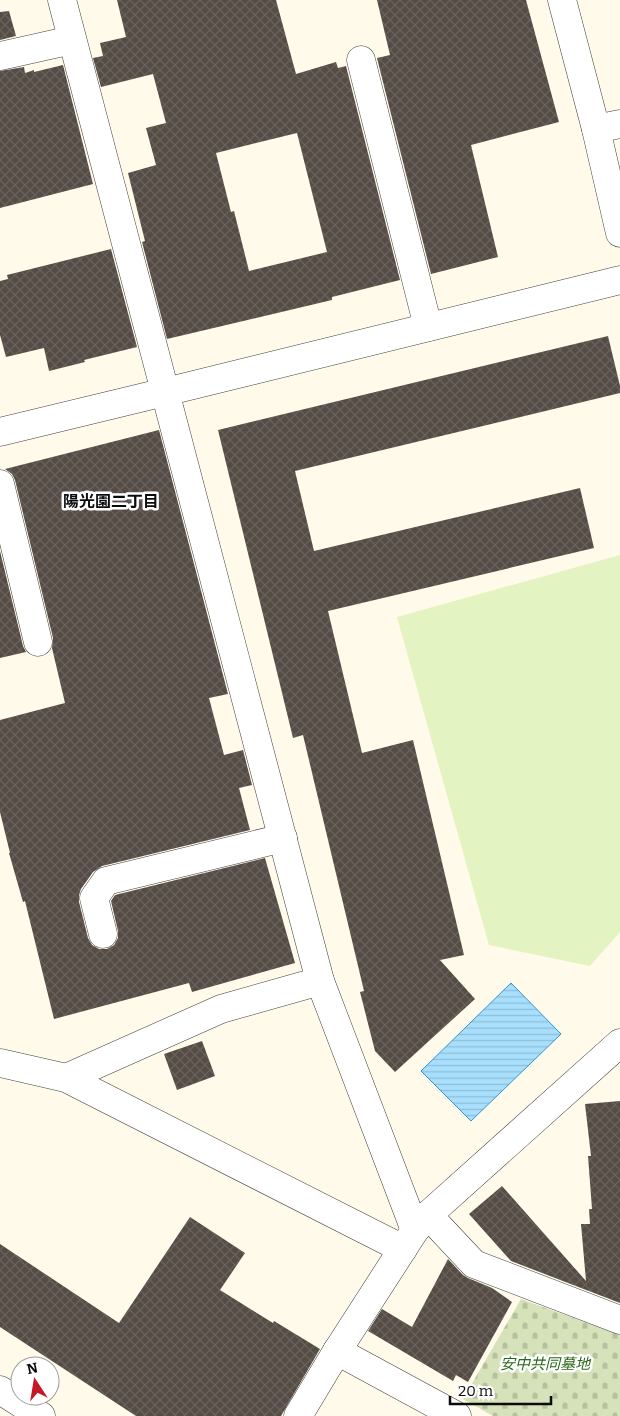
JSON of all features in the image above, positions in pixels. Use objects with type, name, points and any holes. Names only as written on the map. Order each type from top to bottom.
[{"type":"street","points":[[62,0],[320,981],[415,1231]]},
{"type":"street","points":[[562,0],[608,127],[620,233]]},
{"type":"street","points":[[0,56],[72,40]]},
{"type":"street","points":[[361,60],[428,327]]},
{"type":"street","points":[[0,432],[620,280]]},
{"type":"street","points":[[0,484],[38,642]]},
{"type":"street","points":[[103,934],[94,898],[106,881],[283,838]]},
{"type":"street","points":[[66,1078],[221,1009],[320,981]]},
{"type":"street","points":[[298,1416],[337,1351],[415,1231],[620,1043]]},
{"type":"street","points":[[0,1064],[66,1078],[415,1231],[474,1264],[620,1320]]},
{"type":"street","points":[[337,1351],[457,1416]]},
{"type":"street","points":[[0,1390],[42,1416]]},
{"type":"green space","points":[[620,555],[620,932],[590,966],[489,945],[397,617]]},
{"type":"green space","name":"安中共同墓地","points":[[521,1299],[620,1335],[620,1416],[493,1416],[463,1399]]},
{"type":"water","points":[[511,983],[561,1034],[471,1121],[421,1071]]},
{"type":"building","points":[[117,0],[276,0],[296,74],[336,62],[338,68],[346,66],[400,280],[332,297],[332,300],[167,339],[142,242],[145,241],[128,173],[156,165],[146,128],[166,123],[153,74],[101,87],[93,58],[103,56],[100,43],[126,37]],"holes":[[[297,133],[327,252],[249,271],[234,211],[231,212],[216,153]]]},
{"type":"building","points":[[377,0],[526,0],[559,122],[471,145],[498,257],[431,274],[377,58],[390,55]]},
{"type":"building","points":[[9,11],[16,36],[0,40],[0,12]]},
{"type":"building","points":[[63,65],[93,184],[0,208],[0,71],[24,67],[25,73]]},
{"type":"building","points":[[111,249],[137,347],[49,371],[44,348],[6,357],[0,335],[0,281],[8,279],[7,275]]},
{"type":"building","points":[[608,336],[620,393],[295,471],[314,551],[580,488],[594,548],[328,611],[362,753],[413,740],[464,955],[440,960],[475,999],[395,1072],[375,1051],[360,992],[364,991],[303,735],[293,738],[218,430]]},
{"type":"building","points":[[159,430],[228,694],[209,698],[224,755],[243,750],[252,785],[239,788],[250,830],[102,866],[93,872],[79,895],[88,938],[92,945],[99,949],[107,949],[114,945],[118,938],[118,931],[111,901],[115,895],[265,858],[295,963],[192,992],[189,983],[54,1019],[25,901],[23,902],[9,853],[0,812],[0,720],[65,703],[52,648],[53,638],[15,480],[12,474],[5,469]]},
{"type":"building","points":[[0,551],[26,652],[0,658]]},
{"type":"building","points":[[202,1041],[215,1076],[177,1090],[164,1054]]},
{"type":"building","points":[[620,1101],[620,1303],[511,1261],[469,1214],[502,1186],[586,1281],[581,1224],[590,1224],[589,1209],[592,1209],[588,1156],[591,1156],[585,1104]]},
{"type":"building","points":[[190,1217],[245,1253],[220,1290],[320,1349],[281,1416],[136,1416],[60,1366],[60,1356],[44,1356],[0,1327],[0,1244],[119,1323]]},
{"type":"building","points":[[448,1259],[463,1275],[492,1288],[512,1302],[468,1382],[456,1375],[453,1381],[368,1331],[382,1309],[412,1327]]},
{"type":"district","name":"陽光園二丁目","points":[[111,501]]}]
